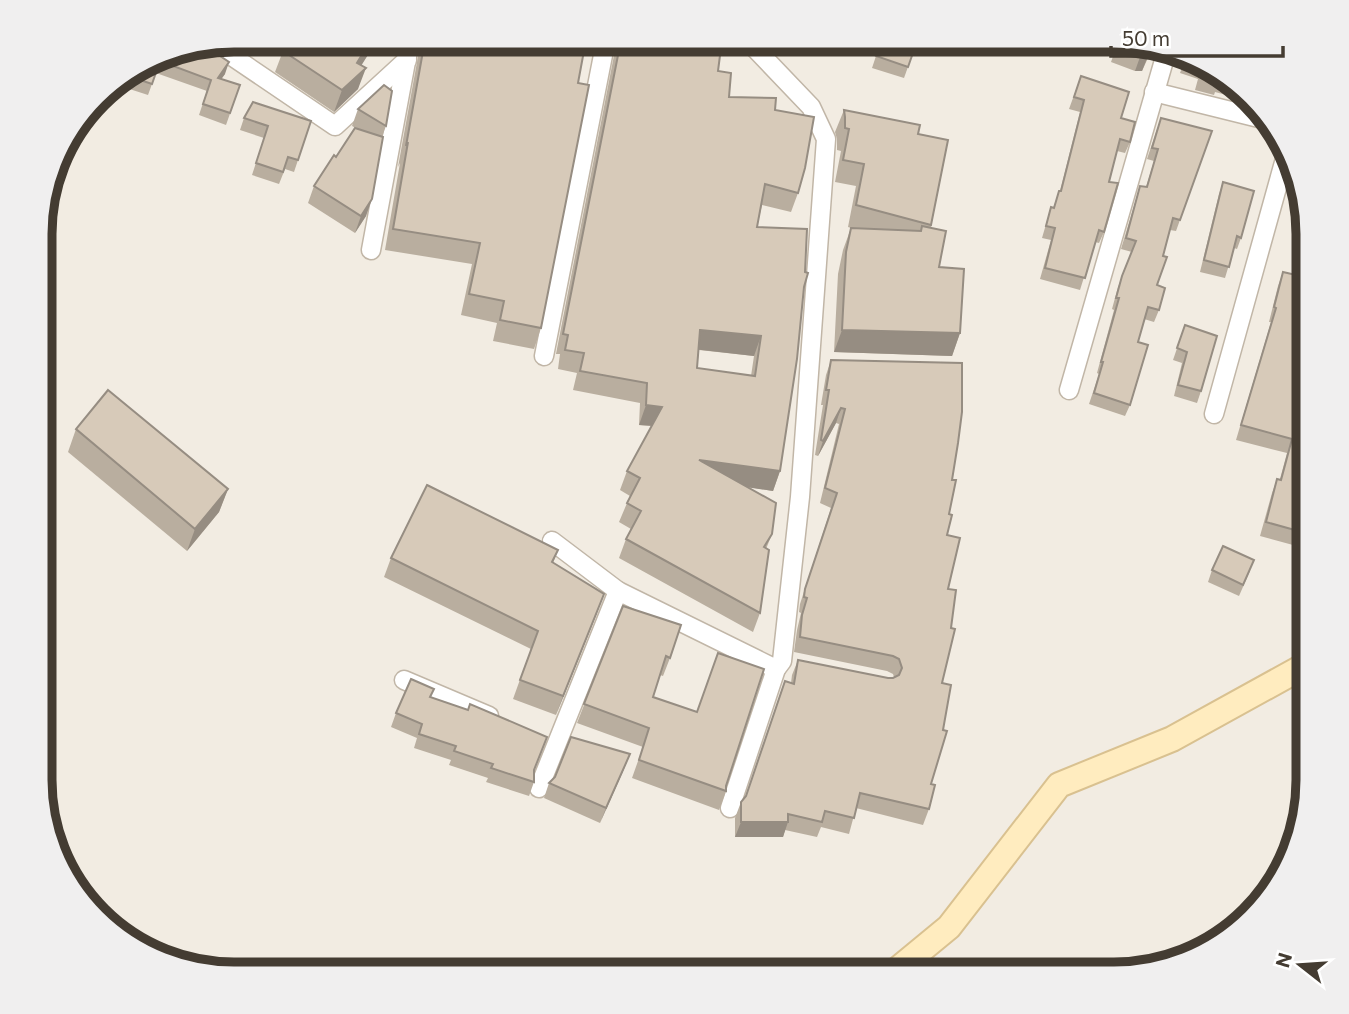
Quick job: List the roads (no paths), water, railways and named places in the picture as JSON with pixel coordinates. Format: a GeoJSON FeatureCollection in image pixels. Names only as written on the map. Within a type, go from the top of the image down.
{"type":"FeatureCollection","features":[{"type":"Feature","properties":{"kind":"street"},"geometry":{"type":"LineString","coordinates":[[371,250],[408,52]]}},
{"type":"Feature","properties":{"kind":"street"},"geometry":{"type":"LineString","coordinates":[[544,356],[604,52]]}},
{"type":"Feature","properties":{"kind":"street"},"geometry":{"type":"LineString","coordinates":[[227,53],[335,126],[407,60]]}},
{"type":"Feature","properties":{"kind":"street"},"geometry":{"type":"LineString","coordinates":[[730,808],[785,664],[800,497],[816,363],[826,139],[811,107],[759,53]]}},
{"type":"Feature","properties":{"kind":"street"},"geometry":{"type":"LineString","coordinates":[[1069,390],[1164,60]]}},
{"type":"Feature","properties":{"kind":"street"},"geometry":{"type":"LineString","coordinates":[[1154,92],[1252,116]]}},
{"type":"Feature","properties":{"kind":"street"},"geometry":{"type":"LineString","coordinates":[[1214,414],[1283,166]]}},
{"type":"Feature","properties":{"kind":"street"},"geometry":{"type":"LineString","coordinates":[[552,541],[618,591],[785,664]]}},
{"type":"Feature","properties":{"kind":"street"},"geometry":{"type":"LineString","coordinates":[[539,788],[551,742],[618,591]]}},
{"type":"Feature","properties":{"kind":"street"},"geometry":{"type":"LineString","coordinates":[[907,962],[949,927],[1059,785],[1172,739],[1296,671]]}},
{"type":"Feature","properties":{"kind":"street"},"geometry":{"type":"LineString","coordinates":[[404,680],[506,724]]}}]}
